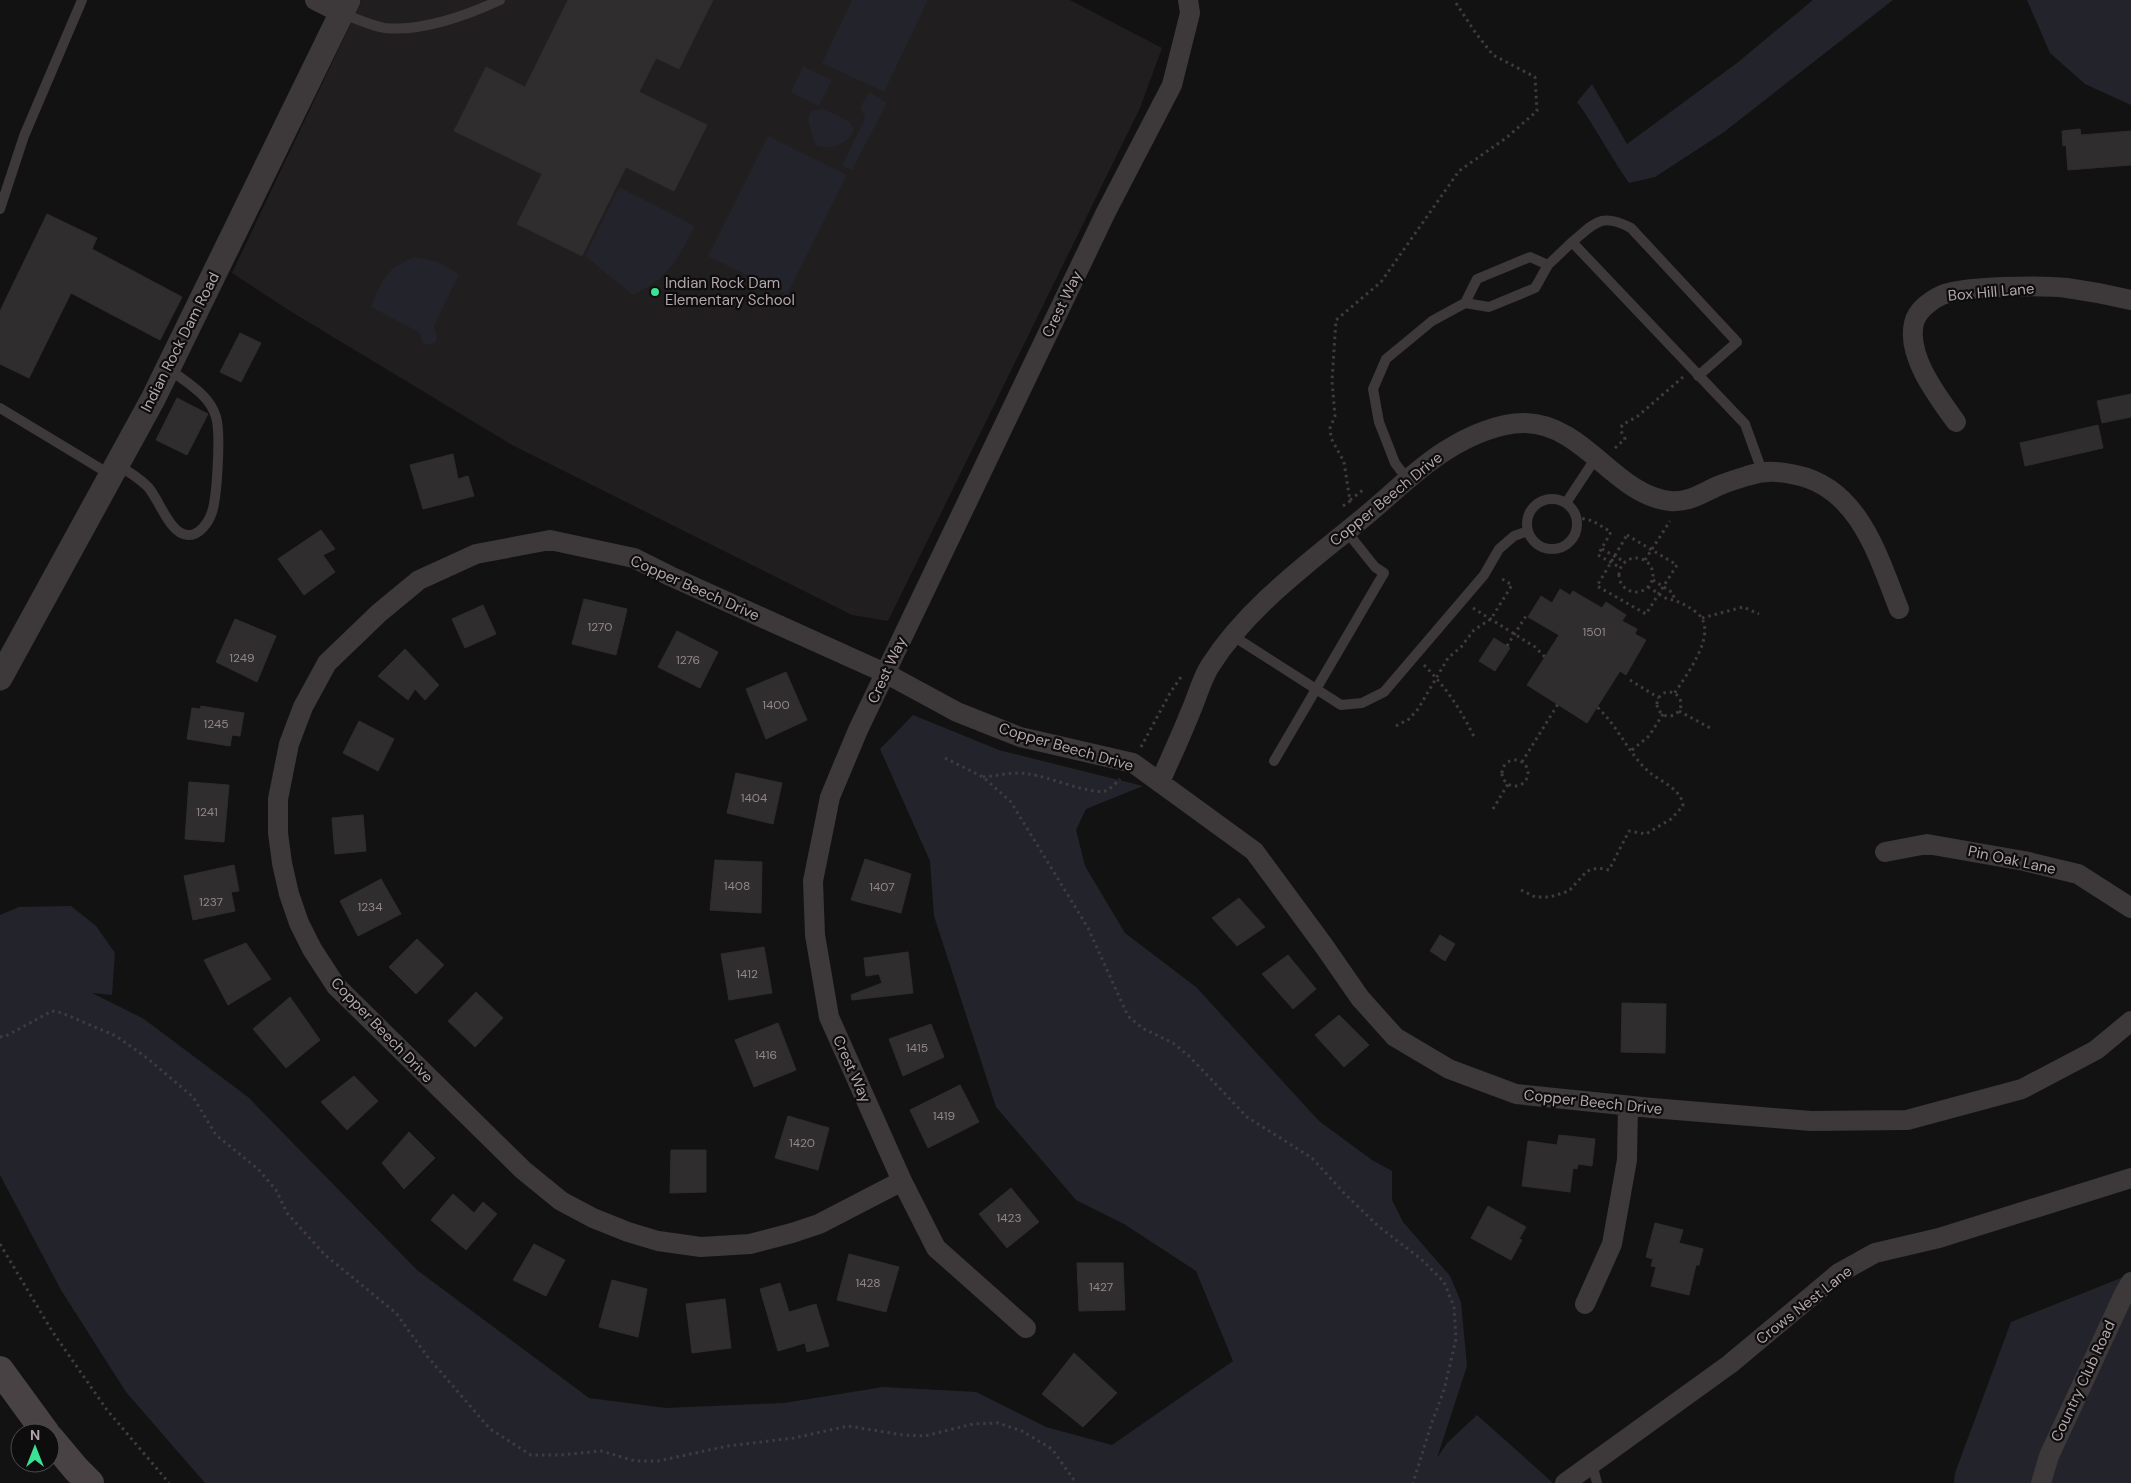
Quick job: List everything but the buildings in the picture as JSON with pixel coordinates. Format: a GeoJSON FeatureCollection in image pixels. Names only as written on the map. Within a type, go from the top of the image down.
{"type":"FeatureCollection","features":[{"type":"Feature","properties":{"kind":"main road"},"geometry":{"type":"LineString","coordinates":[[0,1370],[39,1423]]}},
{"type":"Feature","properties":{"kind":"main road"},"geometry":{"type":"LineString","coordinates":[[60,1450],[90,1483]]}},
{"type":"Feature","properties":{"kind":"street"},"geometry":{"type":"LineString","coordinates":[[315,0],[345,7]]}},
{"type":"Feature","properties":{"kind":"street","name":"Crest Way"},"geometry":{"type":"LineString","coordinates":[[1026,1328],[936,1248],[902,1181],[829,1017],[815,935],[813,881],[830,797],[858,730],[1106,212],[1172,85],[1190,14],[1188,0]]}},
{"type":"Feature","properties":{"kind":"street","name":"Indian Rock Dam Road"},"geometry":{"type":"LineString","coordinates":[[0,678],[168,368],[345,7]]}},
{"type":"Feature","properties":{"kind":"street","name":"Box Hill Lane"},"geometry":{"type":"LineString","coordinates":[[1956,422],[1930,386],[1914,348],[1914,323],[1926,304],[1944,294],[2024,287],[2066,288],[2131,300]]}},
{"type":"Feature","properties":{"kind":"street","name":"Copper Beech Drive"},"geometry":{"type":"LineString","coordinates":[[1160,782],[1209,668],[1245,620],[1408,480],[1445,451],[1476,434],[1502,426],[1526,422],[1556,429],[1599,459],[1618,475],[1652,497],[1672,502]]}},
{"type":"Feature","properties":{"kind":"street"},"geometry":{"type":"LineString","coordinates":[[1672,502],[1691,499],[1718,486],[1762,471],[1782,472],[1809,477],[1836,492],[1863,522],[1899,609]]}},
{"type":"Feature","properties":{"kind":"street","name":"Copper Beech Drive"},"geometry":{"type":"LineString","coordinates":[[902,1181],[819,1224],[750,1244],[701,1247],[658,1241],[602,1222],[561,1201],[523,1170],[336,986],[312,949],[299,923],[289,894],[278,833],[278,799],[289,744],[304,707],[326,663],[379,613],[420,580],[476,554],[550,540],[634,558],[885,673],[957,712],[1020,737],[1133,763],[1254,851],[1360,998],[1395,1037],[1449,1069],[1516,1094],[1628,1106],[1811,1121],[1907,1120],[2022,1089],[2096,1050],[2131,1022]]}},
{"type":"Feature","properties":{"kind":"street","name":"Pin Oak Lane"},"geometry":{"type":"LineString","coordinates":[[1885,852],[1927,844],[2024,860],[2078,874],[2131,908]]}},
{"type":"Feature","properties":{"kind":"street"},"geometry":{"type":"LineString","coordinates":[[1585,1304],[1612,1244],[1626,1160],[1628,1106]]}},
{"type":"Feature","properties":{"kind":"street","name":"Crows Nest Lane"},"geometry":{"type":"LineString","coordinates":[[1565,1483],[1595,1473],[1840,1273],[1874,1253],[1939,1238],[2131,1178]]}},
{"type":"Feature","properties":{"kind":"street","name":"Country Club Road"},"geometry":{"type":"LineString","coordinates":[[2041,1483],[2049,1456],[2131,1282]]}},
{"type":"Feature","properties":{"kind":"lane"},"geometry":{"type":"LineString","coordinates":[[0,209],[24,136],[82,0]]}},
{"type":"Feature","properties":{"kind":"lane"},"geometry":{"type":"LineString","coordinates":[[345,7],[383,27],[407,29],[475,12],[500,0]]}},
{"type":"Feature","properties":{"kind":"lane"},"geometry":{"type":"LineString","coordinates":[[1465,303],[1489,307],[1535,288],[1548,265],[1597,221],[1617,220],[1632,228],[1737,342],[1695,373]]}},
{"type":"Feature","properties":{"kind":"lane"},"geometry":{"type":"LineString","coordinates":[[1572,242],[1744,424],[1762,471]]}},
{"type":"Feature","properties":{"kind":"lane"},"geometry":{"type":"LineString","coordinates":[[1408,480],[1395,463],[1379,422],[1373,389],[1386,359],[1432,321],[1465,303],[1477,279],[1530,257],[1548,265]]}},
{"type":"Feature","properties":{"kind":"lane"},"geometry":{"type":"LineString","coordinates":[[0,408],[113,470],[131,472],[149,488],[172,526],[180,534],[190,536],[199,532],[207,522],[214,500],[218,432],[217,418],[208,400],[168,368]]}},
{"type":"Feature","properties":{"kind":"lane"},"geometry":{"type":"LineString","coordinates":[[1566,504],[1599,459]]}},
{"type":"Feature","properties":{"kind":"lane"},"geometry":{"type":"LineString","coordinates":[[1550,499],[1566,504],[1576,517],[1577,526],[1570,542],[1554,549],[1538,544],[1528,531],[1527,522],[1534,506],[1550,499]]}},
{"type":"Feature","properties":{"kind":"lane"},"geometry":{"type":"LineString","coordinates":[[1233,636],[1341,705],[1362,703],[1384,692],[1484,575],[1499,549],[1514,536],[1528,531]]}},
{"type":"Feature","properties":{"kind":"lane"},"geometry":{"type":"LineString","coordinates":[[1274,761],[1384,573],[1374,567],[1347,532]]}},
{"type":"Feature","properties":{"kind":"path"},"geometry":{"type":"LineString","coordinates":[[1343,507],[1350,501],[1344,462],[1331,438],[1330,428],[1335,416],[1332,382],[1336,320],[1381,282],[1459,171],[1506,138],[1537,111],[1535,77],[1493,55],[1454,0]]}},
{"type":"Feature","properties":{"kind":"path"},"geometry":{"type":"LineString","coordinates":[[1599,459],[1625,439],[1621,431],[1622,425],[1638,416],[1695,373]]}},
{"type":"Feature","properties":{"kind":"path"},"geometry":{"type":"LineString","coordinates":[[1645,560],[1671,519],[1672,502]]}},
{"type":"Feature","properties":{"kind":"path"},"geometry":{"type":"LineString","coordinates":[[1576,517],[1593,521],[1611,532],[1598,556],[1620,568]]}},
{"type":"Feature","properties":{"kind":"path"},"geometry":{"type":"LineString","coordinates":[[1627,535],[1677,566],[1646,614],[1597,586],[1614,556],[1627,535]]}},
{"type":"Feature","properties":{"kind":"path"},"geometry":{"type":"LineString","coordinates":[[1602,549],[1624,562]]}},
{"type":"Feature","properties":{"kind":"path"},"geometry":{"type":"LineString","coordinates":[[1632,558],[1645,560],[1653,571],[1653,580],[1648,587],[1640,591],[1628,589],[1620,578],[1620,568],[1624,562],[1632,558]]}},
{"type":"Feature","properties":{"kind":"path"},"geometry":{"type":"LineString","coordinates":[[1396,726],[1409,719],[1418,710],[1448,658],[1474,630],[1491,619],[1512,584],[1489,567]]}},
{"type":"Feature","properties":{"kind":"path"},"geometry":{"type":"LineString","coordinates":[[1653,580],[1664,586],[1673,593],[1674,598],[1702,618],[1704,637],[1701,650],[1674,694]]}},
{"type":"Feature","properties":{"kind":"path"},"geometry":{"type":"LineString","coordinates":[[1648,587],[1669,599],[1674,598]]}},
{"type":"Feature","properties":{"kind":"path"},"geometry":{"type":"LineString","coordinates":[[1462,601],[1535,647],[1545,657]]}},
{"type":"Feature","properties":{"kind":"path"},"geometry":{"type":"LineString","coordinates":[[1702,618],[1743,608],[1759,614]]}},
{"type":"Feature","properties":{"kind":"path"},"geometry":{"type":"LineString","coordinates":[[1508,646],[1526,616]]}},
{"type":"Feature","properties":{"kind":"path"},"geometry":{"type":"LineString","coordinates":[[1415,656],[1437,678],[1462,712],[1475,738]]}},
{"type":"Feature","properties":{"kind":"path"},"geometry":{"type":"LineString","coordinates":[[983,777],[1027,773],[1095,792],[1105,791],[1114,786],[1133,763],[1170,693],[1185,671]]}},
{"type":"Feature","properties":{"kind":"path"},"geometry":{"type":"LineString","coordinates":[[1630,680],[1659,698]]}},
{"type":"Feature","properties":{"kind":"path"},"geometry":{"type":"LineString","coordinates":[[1659,698],[1668,693],[1674,694],[1681,700],[1680,711]]}},
{"type":"Feature","properties":{"kind":"path"},"geometry":{"type":"LineString","coordinates":[[1659,698],[1658,708],[1662,714],[1671,716],[1680,711]]}},
{"type":"Feature","properties":{"kind":"path"},"geometry":{"type":"LineString","coordinates":[[1522,762],[1558,704]]}},
{"type":"Feature","properties":{"kind":"path"},"geometry":{"type":"LineString","coordinates":[[1521,890],[1535,897],[1550,897],[1569,891],[1588,871],[1598,868],[1609,870],[1629,830],[1646,834],[1677,814],[1683,806],[1683,798],[1676,790],[1647,770],[1617,728],[1597,707]]}},
{"type":"Feature","properties":{"kind":"path"},"geometry":{"type":"LineString","coordinates":[[1680,711],[1712,730]]}},
{"type":"Feature","properties":{"kind":"path"},"geometry":{"type":"LineString","coordinates":[[1632,750],[1649,736],[1662,714]]}},
{"type":"Feature","properties":{"kind":"path"},"geometry":{"type":"LineString","coordinates":[[945,758],[983,777],[1011,802],[1088,928],[1128,1016],[1142,1028],[1173,1043],[1189,1056],[1246,1117],[1312,1158],[1378,1226],[1421,1259],[1444,1282],[1454,1307],[1456,1339],[1444,1390],[1413,1483]]}},
{"type":"Feature","properties":{"kind":"path"},"geometry":{"type":"LineString","coordinates":[[1508,784],[1502,775],[1502,769],[1510,761],[1522,762]]}},
{"type":"Feature","properties":{"kind":"path"},"geometry":{"type":"LineString","coordinates":[[1508,784],[1519,785],[1527,777],[1528,771],[1522,762]]}},
{"type":"Feature","properties":{"kind":"path"},"geometry":{"type":"LineString","coordinates":[[1493,809],[1508,784]]}},
{"type":"Feature","properties":{"kind":"path"},"geometry":{"type":"LineString","coordinates":[[0,1037],[6,1036],[52,1011],[62,1013],[116,1036],[147,1058],[193,1097],[216,1135],[258,1169],[276,1190],[287,1213],[325,1255],[396,1313],[427,1356],[490,1429],[531,1455],[561,1455],[601,1451],[635,1461],[658,1461],[728,1446],[794,1438],[848,1426],[903,1435],[925,1436],[973,1424],[998,1423],[1022,1431],[1052,1449],[1076,1483]]}},
{"type":"Feature","properties":{"kind":"path"},"geometry":{"type":"LineString","coordinates":[[0,1244],[52,1330],[107,1410],[169,1483]]}},
{"type":"Feature","properties":{"kind":"shaded area","name":"Indian Rock Dam Elementary School"},"geometry":{"type":"Polygon","coordinates":[[[362,0],[1070,0],[1162,48],[1140,108],[888,621],[852,615],[512,445],[290,311],[232,273],[362,0]]]}},
{"type":"Feature","properties":{"kind":"shaded area"},"geometry":{"type":"Polygon","coordinates":[[[852,0],[928,0],[884,92],[822,63],[852,0]]]}},
{"type":"Feature","properties":{"kind":"shaded area"},"geometry":{"type":"Polygon","coordinates":[[[1813,0],[1893,0],[1724,132],[1655,177],[1629,183],[1577,102],[1592,84],[1627,144],[1737,63],[1813,0]]]}},
{"type":"Feature","properties":{"kind":"shaded area"},"geometry":{"type":"Polygon","coordinates":[[[2027,0],[2131,0],[2131,105],[2085,84],[2050,53],[2027,0]]]}},
{"type":"Feature","properties":{"kind":"shaded area"},"geometry":{"type":"Polygon","coordinates":[[[803,66],[832,80],[819,106],[791,92],[803,66]]]}},
{"type":"Feature","properties":{"kind":"shaded area"},"geometry":{"type":"Polygon","coordinates":[[[870,92],[887,103],[852,170],[842,166],[865,118],[860,107],[870,92]]]}},
{"type":"Feature","properties":{"kind":"shaded area"},"geometry":{"type":"Polygon","coordinates":[[[824,109],[850,122],[854,130],[847,140],[833,147],[815,145],[808,119],[811,111],[824,109]]]}},
{"type":"Feature","properties":{"kind":"shaded area"},"geometry":{"type":"Polygon","coordinates":[[[768,136],[847,175],[787,295],[708,256],[768,136]]]}},
{"type":"Feature","properties":{"kind":"shaded area"},"geometry":{"type":"Polygon","coordinates":[[[619,187],[695,226],[683,249],[664,274],[633,295],[585,256],[619,187]]]}},
{"type":"Feature","properties":{"kind":"shaded area"},"geometry":{"type":"Polygon","coordinates":[[[414,257],[438,262],[459,274],[434,326],[437,337],[436,342],[426,345],[422,342],[420,333],[371,307],[382,282],[390,271],[414,257]]]}},
{"type":"Feature","properties":{"kind":"shaded area"},"geometry":{"type":"Polygon","coordinates":[[[913,715],[999,750],[1143,786],[1086,809],[1076,830],[1085,866],[1125,933],[1196,987],[1319,1121],[1372,1160],[1392,1171],[1392,1200],[1403,1222],[1450,1276],[1461,1302],[1467,1366],[1437,1458],[1447,1443],[1477,1415],[1553,1483],[205,1483],[126,1392],[61,1290],[0,1175],[0,915],[19,907],[71,906],[96,926],[115,953],[112,995],[92,993],[144,1019],[248,1097],[417,1270],[589,1398],[666,1408],[784,1403],[883,1387],[976,1392],[1046,1427],[1112,1445],[1233,1361],[1196,1271],[1124,1224],[1076,1200],[996,1107],[934,916],[930,861],[880,749],[913,715]]]}},
{"type":"Feature","properties":{"kind":"shaded area"},"geometry":{"type":"Polygon","coordinates":[[[2131,1274],[2131,1483],[1954,1483],[1955,1473],[2011,1322],[2131,1274]]]}},
{"type":"Feature","properties":{"kind":"place","name":"Indian Rock Dam Elementary School"},"geometry":{"type":"Point","coordinates":[655,292]}}]}
